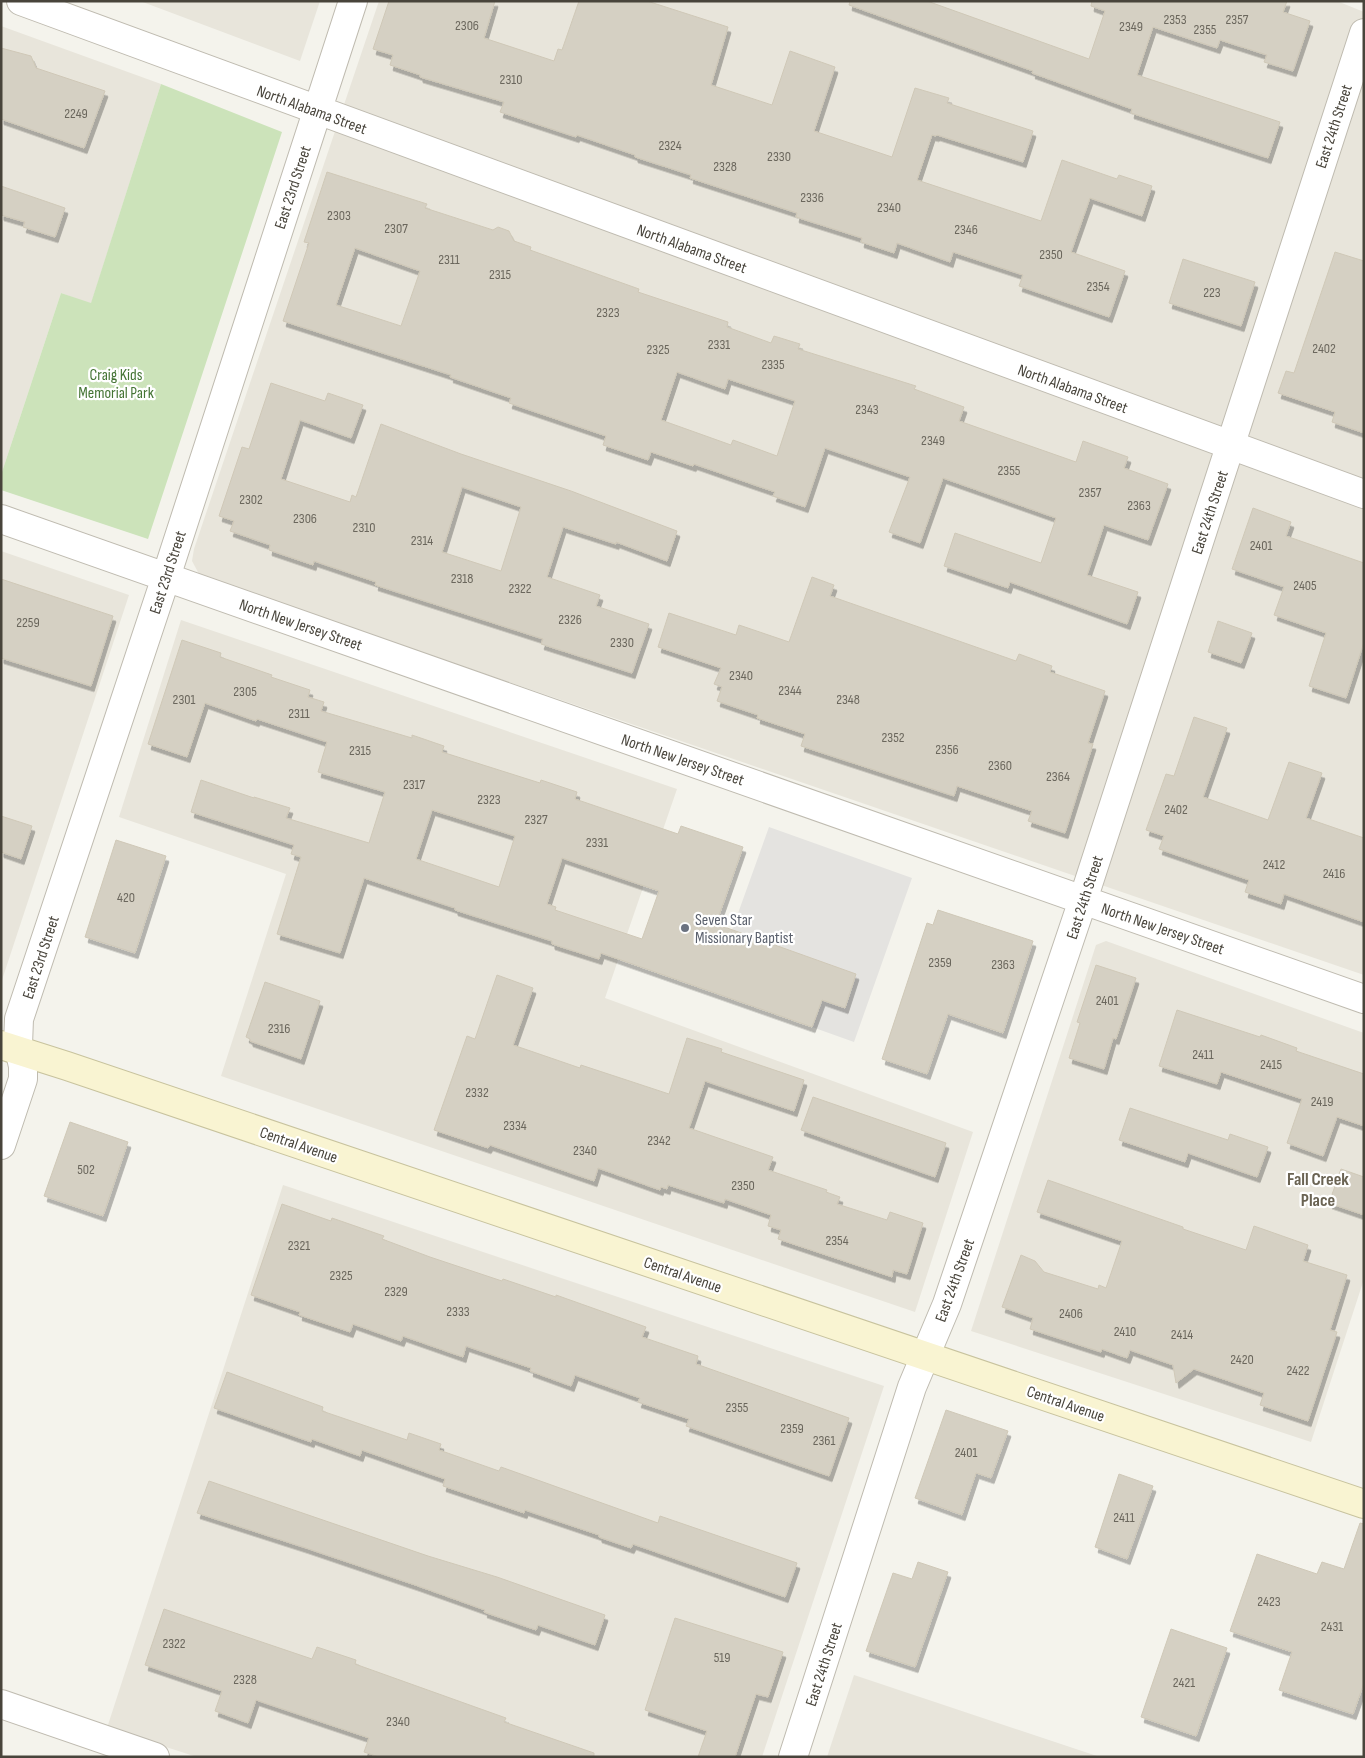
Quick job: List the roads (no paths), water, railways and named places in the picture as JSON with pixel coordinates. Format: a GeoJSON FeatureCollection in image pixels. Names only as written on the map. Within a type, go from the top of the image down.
{"type":"FeatureCollection","features":[{"type":"Feature","properties":{"kind":"main road","name":"Central Avenue"},"geometry":{"type":"LineString","coordinates":[[10,1048],[1364,1504]]}},
{"type":"Feature","properties":{"kind":"street","name":"North Alabama Street"},"geometry":{"type":"LineString","coordinates":[[21,1],[1364,494]]}},
{"type":"Feature","properties":{"kind":"street","name":"East 23rd Street"},"geometry":{"type":"LineString","coordinates":[[1,1145],[23,1079],[10,1048],[18,1045],[20,1019],[353,1]]}},
{"type":"Feature","properties":{"kind":"street","name":"East 24th Street"},"geometry":{"type":"LineString","coordinates":[[793,1757],[912,1387],[950,1296],[1083,900],[1364,33]]}},
{"type":"Feature","properties":{"kind":"street","name":"North New Jersey Street"},"geometry":{"type":"LineString","coordinates":[[1,519],[1364,999]]}},
{"type":"Feature","properties":{"kind":"street"},"geometry":{"type":"LineString","coordinates":[[1,1704],[155,1757]]}},
{"type":"Feature","properties":{"kind":"place","name":"Seven Star Missionary Baptist"},"geometry":{"type":"Point","coordinates":[685,928]}},
{"type":"Feature","properties":{"kind":"district","name":"Fall Creek Place"},"geometry":{"type":"Point","coordinates":[1318,1189]}},
{"type":"Feature","properties":{"kind":"park label","name":"Craig Kids Memorial Park"},"geometry":{"type":"Point","coordinates":[116,383]}}]}
